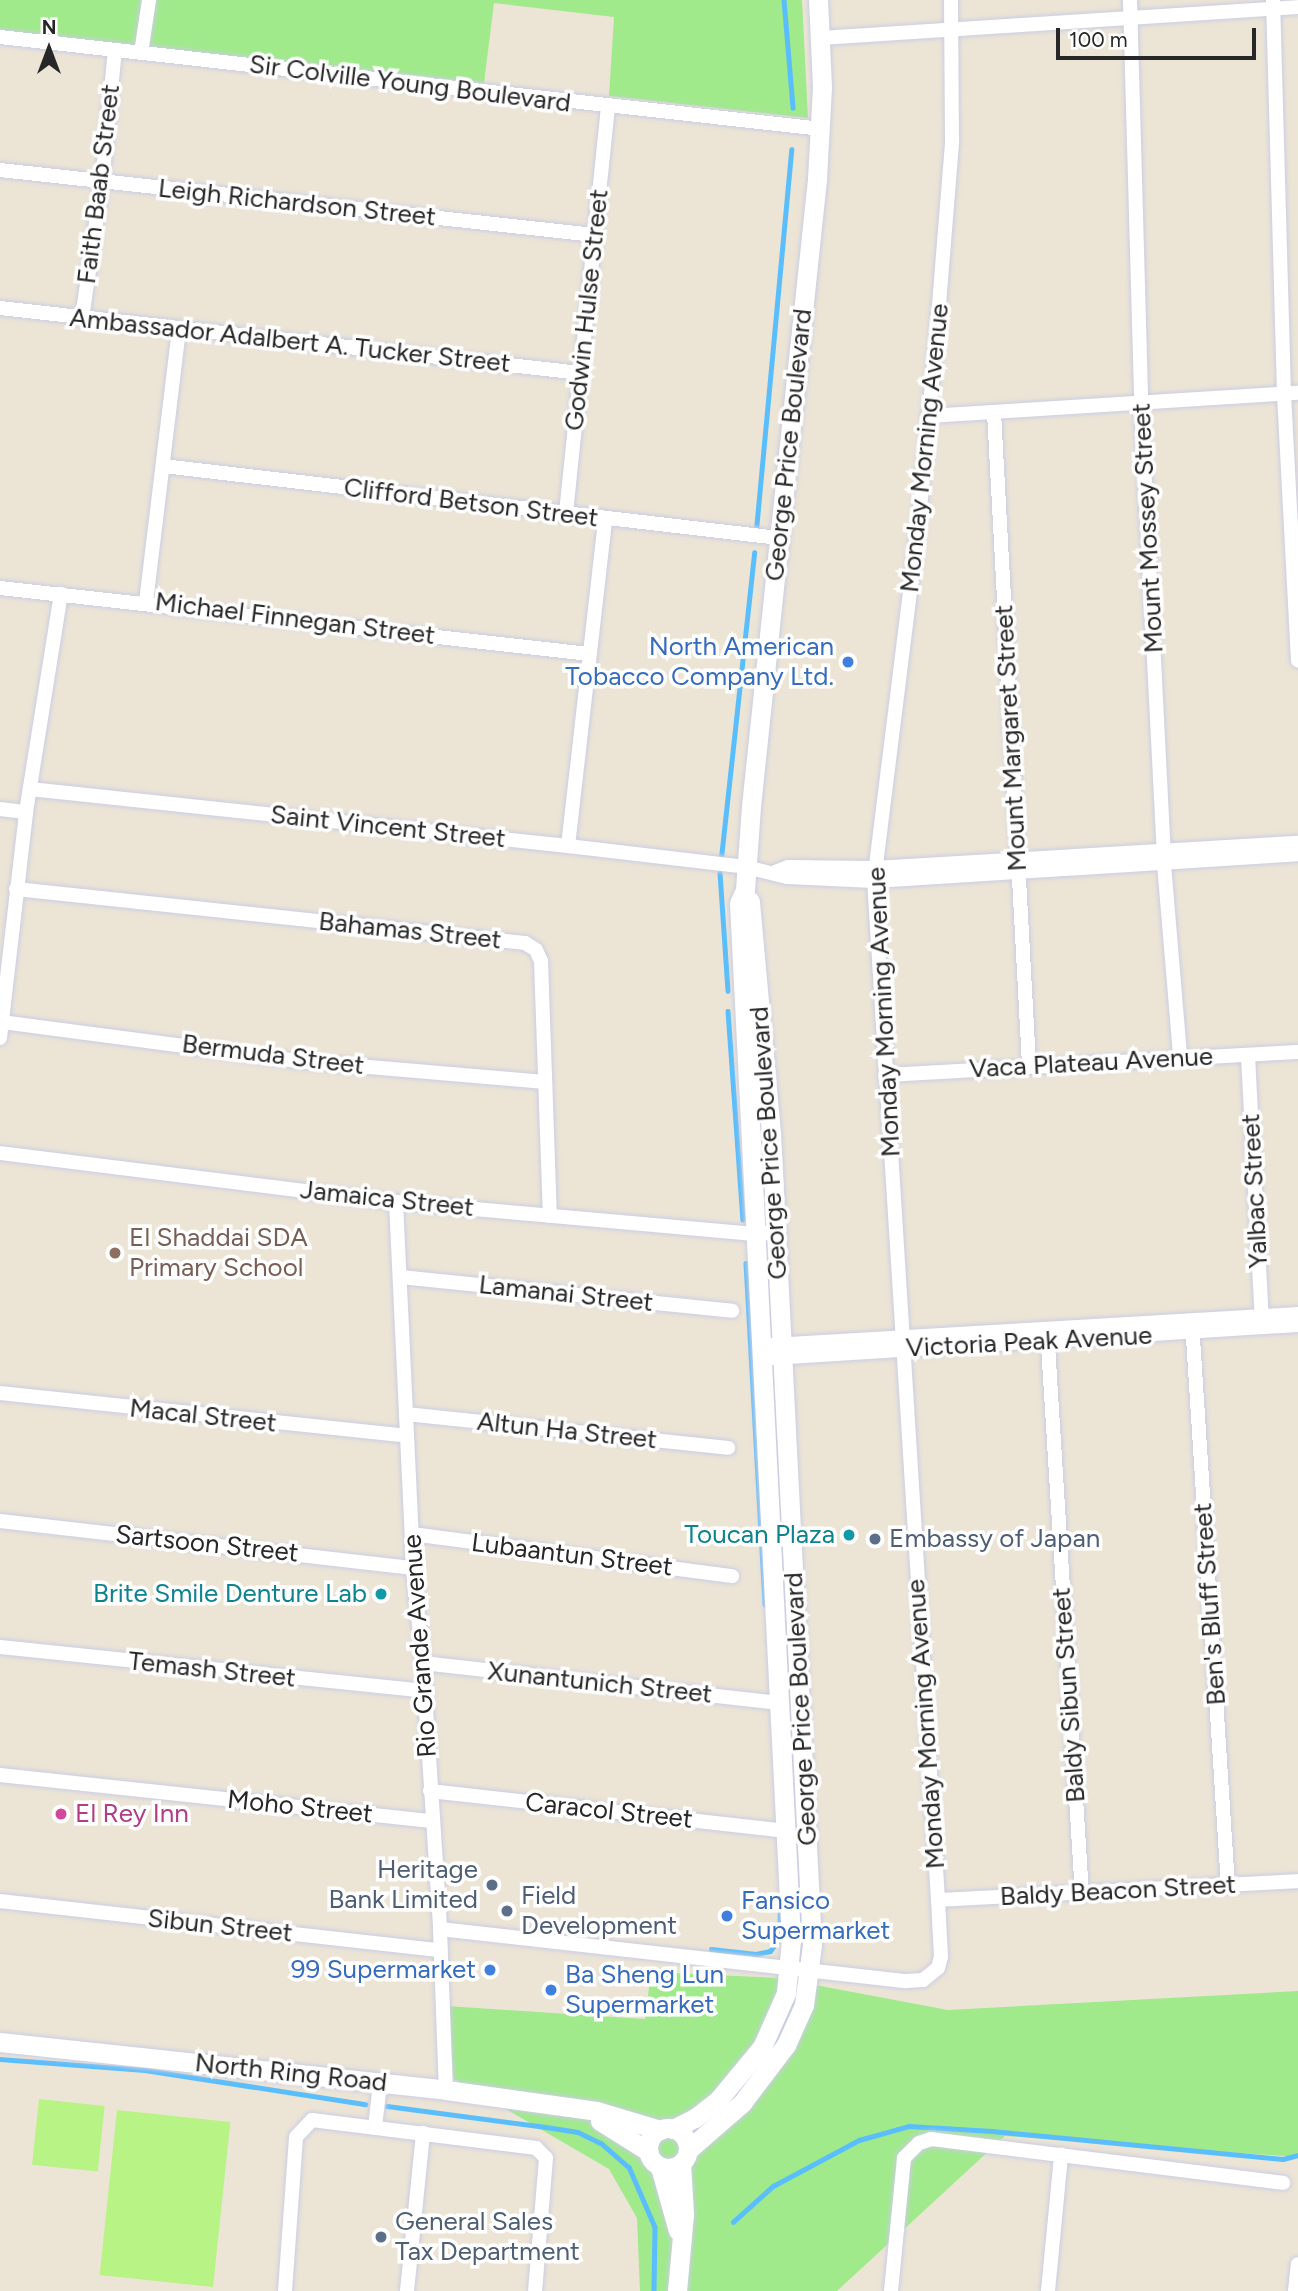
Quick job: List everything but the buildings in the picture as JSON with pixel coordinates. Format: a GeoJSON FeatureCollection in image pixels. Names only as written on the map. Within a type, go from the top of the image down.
{"type":"FeatureCollection","features":[{"type":"Feature","properties":{"kind":"main road","name":"George Price Boulevard"},"geometry":{"type":"LineString","coordinates":[[685,2156],[727,2118],[760,2067],[797,2024],[811,1970],[812,1924],[797,1606],[776,1232],[753,918],[745,890],[821,130],[818,0]]}},
{"type":"Feature","properties":{"kind":"main road","name":"George Price Boulevard"},"geometry":{"type":"LineString","coordinates":[[667,2130],[703,2113],[730,2088],[760,2067],[780,2011],[789,1967],[792,1921],[760,1352],[739,903],[745,890]]}},
{"type":"Feature","properties":{"kind":"main road"},"geometry":{"type":"LineString","coordinates":[[775,1607],[797,1606]]}},
{"type":"Feature","properties":{"kind":"main road","name":"North Ring Road"},"geometry":{"type":"LineString","coordinates":[[0,2042],[446,2090],[607,2113],[667,2130]]}},
{"type":"Feature","properties":{"kind":"main road","name":"North Ring Road"},"geometry":{"type":"LineString","coordinates":[[580,2110],[621,2131],[654,2159]]}},
{"type":"Feature","properties":{"kind":"main road"},"geometry":{"type":"LineString","coordinates":[[677,2291],[684,2214],[684,2137],[667,2130],[650,2138],[654,2159],[681,2242]]}},
{"type":"Feature","properties":{"kind":"main road"},"geometry":{"type":"LineString","coordinates":[[654,2159],[671,2168],[685,2156]]}},
{"type":"Feature","properties":{"kind":"street"},"geometry":{"type":"LineString","coordinates":[[141,53],[149,0]]}},
{"type":"Feature","properties":{"kind":"street","name":"Monday Morning Avenue"},"geometry":{"type":"LineString","coordinates":[[811,1970],[922,1980],[938,1968],[941,1956],[874,875],[915,556],[928,416],[952,141],[951,0]]}},
{"type":"Feature","properties":{"kind":"street","name":"Mount Mossey Street"},"geometry":{"type":"LineString","coordinates":[[1130,0],[1141,403],[1164,858],[1180,1056]]}},
{"type":"Feature","properties":{"kind":"street"},"geometry":{"type":"LineString","coordinates":[[820,38],[1131,17],[1274,4],[1298,6]]}},
{"type":"Feature","properties":{"kind":"street"},"geometry":{"type":"LineString","coordinates":[[1274,4],[1291,394],[1298,661]]}},
{"type":"Feature","properties":{"kind":"street","name":"Sir Colville Young Boulevard"},"geometry":{"type":"LineString","coordinates":[[0,37],[821,130]]}},
{"type":"Feature","properties":{"kind":"street","name":"Faith Baab Street"},"geometry":{"type":"LineString","coordinates":[[82,318],[102,181],[115,50]]}},
{"type":"Feature","properties":{"kind":"street","name":"Godwin Hulse Street"},"geometry":{"type":"LineString","coordinates":[[566,513],[608,107]]}},
{"type":"Feature","properties":{"kind":"street","name":"Leigh Richardson Street"},"geometry":{"type":"LineString","coordinates":[[0,170],[594,235]]}},
{"type":"Feature","properties":{"kind":"street","name":"Ambassador Adalbert A. Tucker Street"},"geometry":{"type":"LineString","coordinates":[[0,308],[580,373]]}},
{"type":"Feature","properties":{"kind":"street"},"geometry":{"type":"LineString","coordinates":[[146,602],[179,329]]}},
{"type":"Feature","properties":{"kind":"street"},"geometry":{"type":"LineString","coordinates":[[928,416],[1291,394]]}},
{"type":"Feature","properties":{"kind":"street","name":"Mount Margaret Street"},"geometry":{"type":"LineString","coordinates":[[994,412],[1029,1064]]}},
{"type":"Feature","properties":{"kind":"street","name":"Clifford Betson Street"},"geometry":{"type":"LineString","coordinates":[[163,466],[779,538]]}},
{"type":"Feature","properties":{"kind":"street"},"geometry":{"type":"LineString","coordinates":[[568,846],[605,519]]}},
{"type":"Feature","properties":{"kind":"street","name":"Michael Finnegan Street"},"geometry":{"type":"LineString","coordinates":[[0,588],[146,602],[589,654]]}},
{"type":"Feature","properties":{"kind":"street"},"geometry":{"type":"LineString","coordinates":[[0,1038],[5,942],[16,889],[61,594]]}},
{"type":"Feature","properties":{"kind":"street","name":"Saint Vincent Street"},"geometry":{"type":"LineString","coordinates":[[30,789],[568,846],[746,867],[787,877],[874,875],[1164,858]]}},
{"type":"Feature","properties":{"kind":"street"},"geometry":{"type":"LineString","coordinates":[[0,808],[26,812]]}},
{"type":"Feature","properties":{"kind":"street"},"geometry":{"type":"LineString","coordinates":[[1164,858],[1298,843]]}},
{"type":"Feature","properties":{"kind":"street"},"geometry":{"type":"LineString","coordinates":[[1164,858],[1298,854]]}},
{"type":"Feature","properties":{"kind":"street","name":"Bahamas Street"},"geometry":{"type":"LineString","coordinates":[[16,889],[525,943],[536,950],[541,961],[550,1216]]}},
{"type":"Feature","properties":{"kind":"street","name":"Bermuda Street"},"geometry":{"type":"LineString","coordinates":[[2,1022],[300,1061],[544,1082]]}},
{"type":"Feature","properties":{"kind":"street","name":"Vaca Plateau Avenue"},"geometry":{"type":"LineString","coordinates":[[885,1074],[1029,1064],[1298,1052]]}},
{"type":"Feature","properties":{"kind":"street","name":"Yalbac Street"},"geometry":{"type":"LineString","coordinates":[[1248,1056],[1262,1321]]}},
{"type":"Feature","properties":{"kind":"street","name":"Jamaica Street"},"geometry":{"type":"LineString","coordinates":[[0,1153],[396,1202],[755,1234],[776,1232]]}},
{"type":"Feature","properties":{"kind":"street","name":"Rio Grande Avenue"},"geometry":{"type":"LineString","coordinates":[[396,1202],[413,1567],[423,1663],[440,1929],[446,2090]]}},
{"type":"Feature","properties":{"kind":"street","name":"Lamanai Street"},"geometry":{"type":"LineString","coordinates":[[400,1277],[732,1311]]}},
{"type":"Feature","properties":{"kind":"street"},"geometry":{"type":"LineString","coordinates":[[1262,1321],[1298,1314]]}},
{"type":"Feature","properties":{"kind":"street"},"geometry":{"type":"LineString","coordinates":[[1262,1321],[1298,1325]]}},
{"type":"Feature","properties":{"kind":"street","name":"Victoria Peak Avenue"},"geometry":{"type":"LineString","coordinates":[[760,1352],[1262,1321]]}},
{"type":"Feature","properties":{"kind":"street","name":"Ben's Bluff Street"},"geometry":{"type":"LineString","coordinates":[[1191,1327],[1228,1886]]}},
{"type":"Feature","properties":{"kind":"street","name":"Baldy Sibun Street"},"geometry":{"type":"LineString","coordinates":[[1047,1335],[1082,1894]]}},
{"type":"Feature","properties":{"kind":"street","name":"Macal Street"},"geometry":{"type":"LineString","coordinates":[[0,1393],[406,1437]]}},
{"type":"Feature","properties":{"kind":"street","name":"Altun Ha Street"},"geometry":{"type":"LineString","coordinates":[[406,1413],[727,1448]]}},
{"type":"Feature","properties":{"kind":"street","name":"Sartsoon Street"},"geometry":{"type":"LineString","coordinates":[[0,1521],[413,1567]]}},
{"type":"Feature","properties":{"kind":"street","name":"Lubaantun Street"},"geometry":{"type":"LineString","coordinates":[[412,1534],[732,1576]]}},
{"type":"Feature","properties":{"kind":"street","name":"Temash Street"},"geometry":{"type":"LineString","coordinates":[[0,1647],[423,1691]]}},
{"type":"Feature","properties":{"kind":"street","name":"Xunantunich Street"},"geometry":{"type":"LineString","coordinates":[[423,1663],[777,1703]]}},
{"type":"Feature","properties":{"kind":"street","name":"Moho Street"},"geometry":{"type":"LineString","coordinates":[[0,1775],[432,1821]]}},
{"type":"Feature","properties":{"kind":"street","name":"Caracol Street"},"geometry":{"type":"LineString","coordinates":[[430,1791],[787,1831]]}},
{"type":"Feature","properties":{"kind":"street","name":"Baldy Beacon Street"},"geometry":{"type":"LineString","coordinates":[[938,1900],[1298,1881]]}},
{"type":"Feature","properties":{"kind":"street","name":"Sibun Street"},"geometry":{"type":"LineString","coordinates":[[0,1901],[440,1950]]}},
{"type":"Feature","properties":{"kind":"street"},"geometry":{"type":"LineString","coordinates":[[440,1929],[811,1970]]}},
{"type":"Feature","properties":{"kind":"street"},"geometry":{"type":"LineString","coordinates":[[375,2127],[380,2084]]}},
{"type":"Feature","properties":{"kind":"street"},"geometry":{"type":"LineString","coordinates":[[285,2291],[296,2137],[312,2120],[536,2148],[546,2158],[535,2291]]}},
{"type":"Feature","properties":{"kind":"street"},"geometry":{"type":"LineString","coordinates":[[407,2291],[424,2133]]}},
{"type":"Feature","properties":{"kind":"street"},"geometry":{"type":"LineString","coordinates":[[891,2291],[904,2158],[919,2143],[940,2139],[1283,2183]]}},
{"type":"Feature","properties":{"kind":"street"},"geometry":{"type":"LineString","coordinates":[[1048,2291],[1061,2155]]}},
{"type":"Feature","properties":{"kind":"street"},"geometry":{"type":"LineString","coordinates":[[1295,2291],[1298,2264]]}},
{"type":"Feature","properties":{"kind":"green space"},"geometry":{"type":"Polygon","coordinates":[[[0,0],[802,0],[808,118],[609,96],[614,17],[494,3],[484,83],[0,33],[0,0]]]}},
{"type":"Feature","properties":{"kind":"green space"},"geometry":{"type":"Polygon","coordinates":[[[651,1972],[778,1978],[948,2010],[1298,1991],[1298,2157],[1005,2136],[837,2291],[640,2291],[637,2218],[609,2169],[454,2079],[447,2006],[645,2019],[651,1972]]]}},
{"type":"Feature","properties":{"kind":"green space"},"geometry":{"type":"Polygon","coordinates":[[[39,2099],[105,2106],[98,2172],[32,2165],[39,2099]]]}},
{"type":"Feature","properties":{"kind":"green space"},"geometry":{"type":"Polygon","coordinates":[[[117,2110],[230,2122],[213,2287],[100,2275],[117,2110]]]}},
{"type":"Feature","properties":{"kind":"waterway"},"geometry":{"type":"LineString","coordinates":[[784,0],[793,108]]}},
{"type":"Feature","properties":{"kind":"waterway"},"geometry":{"type":"LineString","coordinates":[[756,530],[791,150]]}},
{"type":"Feature","properties":{"kind":"waterway"},"geometry":{"type":"LineString","coordinates":[[721,858],[754,553]]}},
{"type":"Feature","properties":{"kind":"waterway"},"geometry":{"type":"LineString","coordinates":[[720,873],[728,991]]}},
{"type":"Feature","properties":{"kind":"waterway"},"geometry":{"type":"LineString","coordinates":[[728,1011],[743,1219]]}},
{"type":"Feature","properties":{"kind":"waterway"},"geometry":{"type":"LineString","coordinates":[[746,1263],[765,1604]]}},
{"type":"Feature","properties":{"kind":"waterway"},"geometry":{"type":"LineString","coordinates":[[711,1949],[756,1954],[770,1951],[779,1939],[780,1910]]}},
{"type":"Feature","properties":{"kind":"waterway"},"geometry":{"type":"LineString","coordinates":[[0,2059],[145,2070],[365,2104]]}},
{"type":"Feature","properties":{"kind":"waterway"},"geometry":{"type":"LineString","coordinates":[[387,2106],[578,2132],[601,2143],[629,2167],[655,2227],[654,2291]]}},
{"type":"Feature","properties":{"kind":"waterway"},"geometry":{"type":"LineString","coordinates":[[733,2222],[773,2186],[859,2140],[909,2126],[992,2131],[1283,2159],[1298,2155]]}},
{"type":"Feature","properties":{"kind":"place","name":"North American Tobacco Company Ltd."},"geometry":{"type":"Point","coordinates":[848,662]}},
{"type":"Feature","properties":{"kind":"place","name":"El Shaddai SDA Primary School"},"geometry":{"type":"Point","coordinates":[115,1253]}},
{"type":"Feature","properties":{"kind":"place","name":"Toucan Plaza"},"geometry":{"type":"Point","coordinates":[849,1535]}},
{"type":"Feature","properties":{"kind":"place","name":"Embassy of Japan"},"geometry":{"type":"Point","coordinates":[875,1539]}},
{"type":"Feature","properties":{"kind":"place","name":"Brite Smile Denture Lab"},"geometry":{"type":"Point","coordinates":[381,1594]}},
{"type":"Feature","properties":{"kind":"place","name":"El Rey Inn"},"geometry":{"type":"Point","coordinates":[61,1814]}},
{"type":"Feature","properties":{"kind":"place","name":"Heritage Bank Limited"},"geometry":{"type":"Point","coordinates":[492,1885]}},
{"type":"Feature","properties":{"kind":"place","name":"Field Development"},"geometry":{"type":"Point","coordinates":[507,1911]}},
{"type":"Feature","properties":{"kind":"place","name":"Fansico Supermarket"},"geometry":{"type":"Point","coordinates":[727,1916]}},
{"type":"Feature","properties":{"kind":"place","name":"99 Supermarket"},"geometry":{"type":"Point","coordinates":[490,1970]}},
{"type":"Feature","properties":{"kind":"place","name":"Ba Sheng Lun Supermarket"},"geometry":{"type":"Point","coordinates":[551,1990]}},
{"type":"Feature","properties":{"kind":"place","name":"General Sales Tax Department"},"geometry":{"type":"Point","coordinates":[381,2237]}}]}
